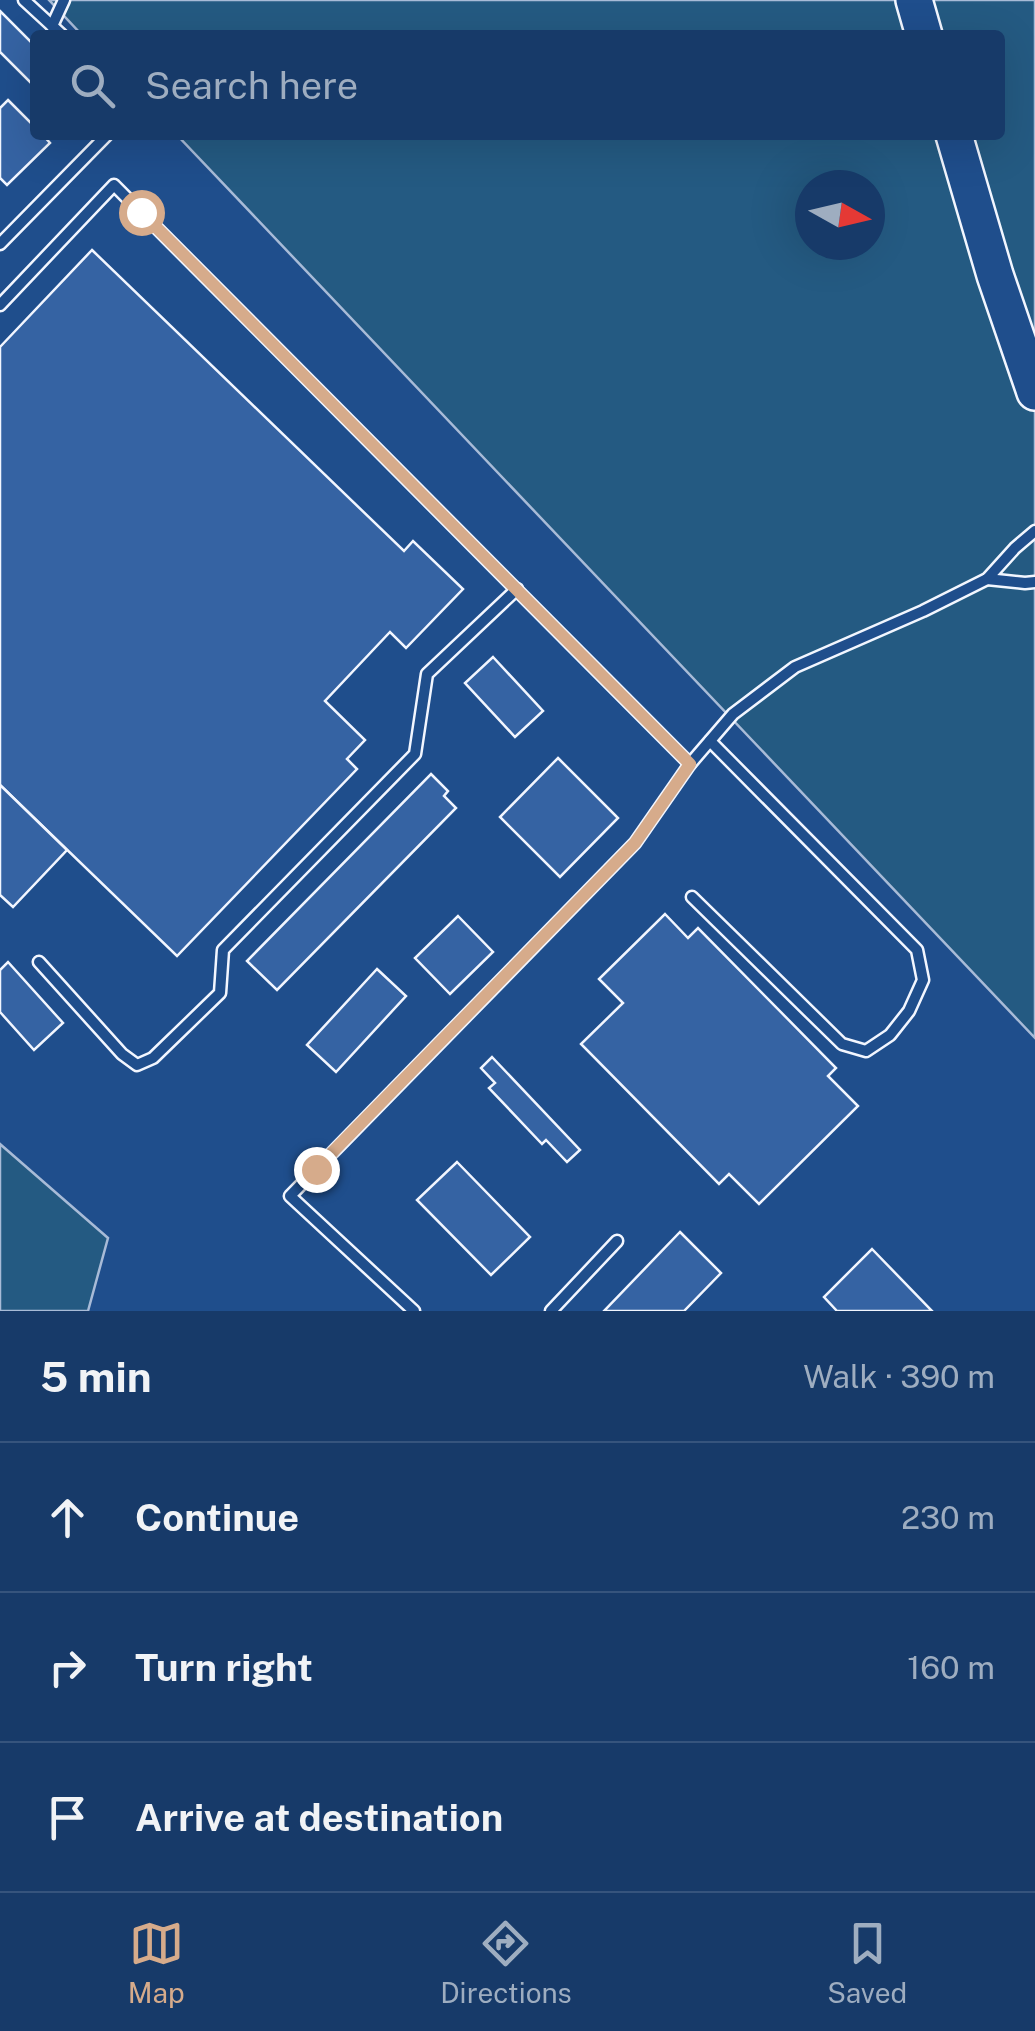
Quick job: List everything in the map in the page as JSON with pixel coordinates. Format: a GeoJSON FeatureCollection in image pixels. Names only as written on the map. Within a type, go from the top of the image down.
{"type":"FeatureCollection","features":[{"type":"Feature","properties":{"kind":"highway"},"geometry":{"type":"LineString","coordinates":[[914,0],[923,30]]}},
{"type":"Feature","properties":{"kind":"highway"},"geometry":{"type":"LineString","coordinates":[[955,140],[1035,392]]}},
{"type":"Feature","properties":{"kind":"lane"},"geometry":{"type":"LineString","coordinates":[[24,0],[56,30]]}},
{"type":"Feature","properties":{"kind":"lane"},"geometry":{"type":"LineString","coordinates":[[57,30],[64,0]]}},
{"type":"Feature","properties":{"kind":"lane"},"geometry":{"type":"LineString","coordinates":[[0,244],[102,140]]}},
{"type":"Feature","properties":{"kind":"lane"},"geometry":{"type":"LineString","coordinates":[[0,305],[114,185],[690,764]]}},
{"type":"Feature","properties":{"kind":"lane"},"geometry":{"type":"LineString","coordinates":[[414,1311],[290,1196],[635,843],[690,764],[733,714],[795,667],[923,612],[987,579],[1035,532]]}},
{"type":"Feature","properties":{"kind":"lane"},"geometry":{"type":"LineString","coordinates":[[987,579],[1035,582]]}},
{"type":"Feature","properties":{"kind":"lane"},"geometry":{"type":"LineString","coordinates":[[39,962],[122,1054],[137,1065],[153,1058],[220,993],[222,950],[414,754],[427,674],[516,589]]}},
{"type":"Feature","properties":{"kind":"lane"},"geometry":{"type":"LineString","coordinates":[[692,897],[842,1044],[866,1051],[890,1035],[909,1011],[923,980],[917,950],[710,741]]}},
{"type":"Feature","properties":{"kind":"lane"},"geometry":{"type":"LineString","coordinates":[[552,1311],[618,1241]]}},
{"type":"Feature","properties":{"kind":"shaded area"},"geometry":{"type":"Polygon","coordinates":[[[49,0],[1035,0],[1035,1038],[182,140],[1005,140],[1005,30],[77,30],[49,0]]]}},
{"type":"Feature","properties":{"kind":"shaded area"},"geometry":{"type":"Polygon","coordinates":[[[0,1144],[108,1238],[88,1311],[0,1311],[0,1144]]]}},
{"type":"Feature","properties":{"kind":"building"},"geometry":{"type":"Polygon","coordinates":[[[0,11],[30,41],[30,82],[0,52],[0,11]]]}},
{"type":"Feature","properties":{"kind":"building"},"geometry":{"type":"Polygon","coordinates":[[[8,100],[30,122],[30,140],[50,143],[7,185],[0,178],[0,108],[8,100]]]}},
{"type":"Feature","properties":{"kind":"building"},"geometry":{"type":"Polygon","coordinates":[[[92,250],[404,551],[413,541],[463,589],[406,648],[390,632],[325,701],[365,740],[347,759],[357,769],[177,956],[0,785],[0,347],[92,250]]]}},
{"type":"Feature","properties":{"kind":"building"},"geometry":{"type":"Polygon","coordinates":[[[493,657],[543,711],[515,737],[465,683],[493,657]]]}},
{"type":"Feature","properties":{"kind":"building"},"geometry":{"type":"Polygon","coordinates":[[[558,758],[618,818],[560,877],[500,817],[558,758]]]}},
{"type":"Feature","properties":{"kind":"building"},"geometry":{"type":"Polygon","coordinates":[[[431,774],[448,791],[444,796],[456,808],[277,990],[247,961],[431,774]]]}},
{"type":"Feature","properties":{"kind":"building"},"geometry":{"type":"Polygon","coordinates":[[[0,785],[67,850],[13,907],[0,895],[0,785]]]}},
{"type":"Feature","properties":{"kind":"building"},"geometry":{"type":"Polygon","coordinates":[[[665,914],[688,938],[698,928],[836,1068],[828,1076],[858,1106],[759,1204],[729,1174],[719,1184],[581,1044],[623,1003],[599,979],[665,914]]]}},
{"type":"Feature","properties":{"kind":"building"},"geometry":{"type":"Polygon","coordinates":[[[458,916],[493,952],[450,994],[415,958],[458,916]]]}},
{"type":"Feature","properties":{"kind":"building"},"geometry":{"type":"Polygon","coordinates":[[[8,962],[63,1023],[34,1050],[0,1012],[0,970],[8,962]]]}},
{"type":"Feature","properties":{"kind":"building"},"geometry":{"type":"Polygon","coordinates":[[[377,969],[406,996],[336,1072],[307,1045],[377,969]]]}},
{"type":"Feature","properties":{"kind":"building"},"geometry":{"type":"Polygon","coordinates":[[[492,1057],[580,1150],[567,1162],[546,1140],[542,1144],[489,1088],[495,1083],[481,1068],[492,1057]]]}},
{"type":"Feature","properties":{"kind":"building"},"geometry":{"type":"Polygon","coordinates":[[[457,1162],[530,1237],[491,1275],[417,1200],[457,1162]]]}},
{"type":"Feature","properties":{"kind":"building"},"geometry":{"type":"Polygon","coordinates":[[[680,1232],[721,1273],[684,1311],[604,1311],[680,1232]]]}},
{"type":"Feature","properties":{"kind":"building"},"geometry":{"type":"Polygon","coordinates":[[[872,1249],[932,1311],[837,1311],[824,1297],[872,1249]]]}},
{"type":"Feature","properties":{"kind":"route"},"geometry":{"type":"LineString","coordinates":[[141,212],[690,764],[635,843],[316,1169]]}}]}
